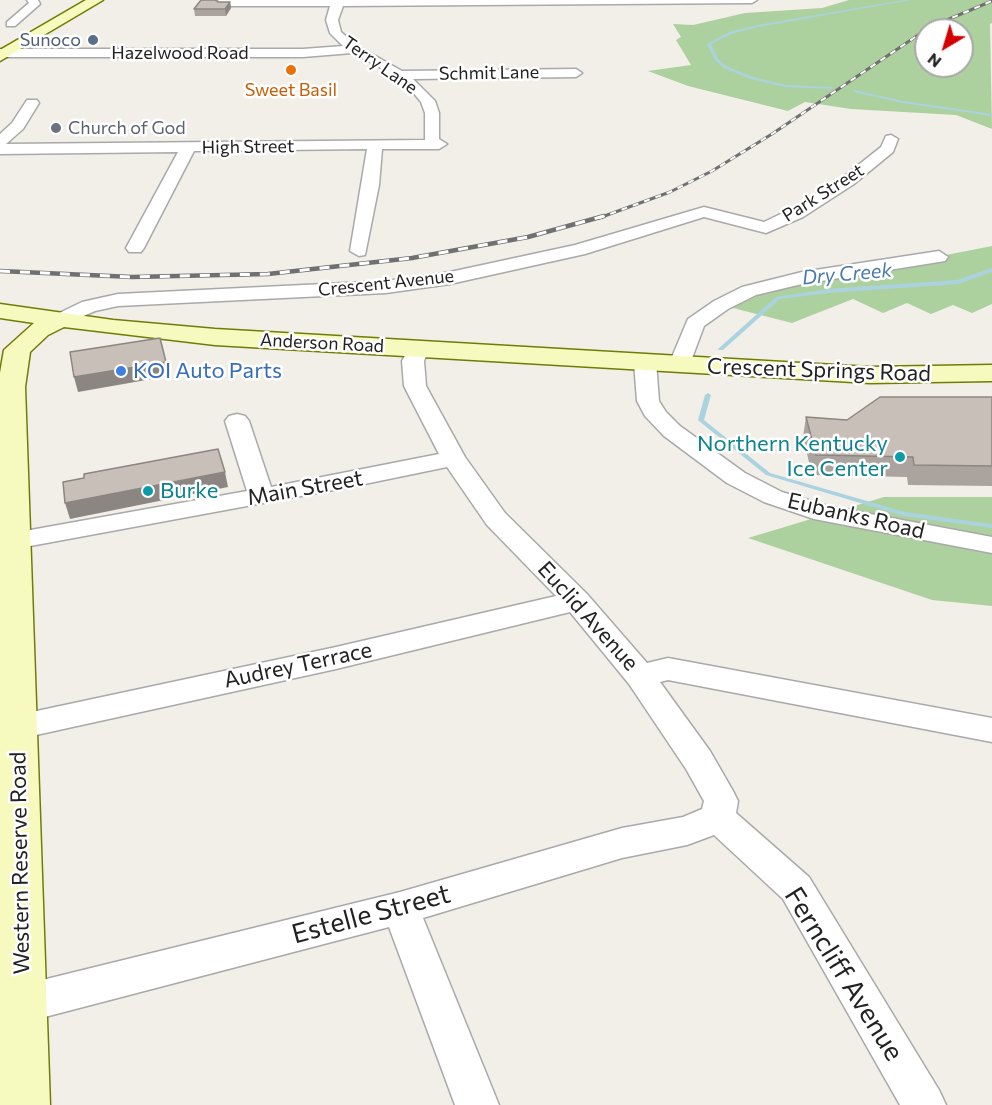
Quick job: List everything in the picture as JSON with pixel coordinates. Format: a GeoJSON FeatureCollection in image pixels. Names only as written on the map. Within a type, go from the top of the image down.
{"type":"FeatureCollection","features":[{"type":"Feature","properties":{"kind":"main road"},"geometry":{"type":"LineString","coordinates":[[2,54],[96,0]]}},
{"type":"Feature","properties":{"kind":"main road","name":"Anderson Road"},"geometry":{"type":"LineString","coordinates":[[0,311],[58,321],[215,337],[645,362]]}},
{"type":"Feature","properties":{"kind":"main road","name":"Western Reserve Road"},"geometry":{"type":"LineString","coordinates":[[24,1105],[21,1004],[10,919],[18,727],[9,650],[14,541],[6,485],[14,357],[17,350],[39,330],[58,321]]}},
{"type":"Feature","properties":{"kind":"main road","name":"Crescent Springs Road"},"geometry":{"type":"LineString","coordinates":[[645,362],[870,375],[992,373]]}},
{"type":"Feature","properties":{"kind":"street"},"geometry":{"type":"LineString","coordinates":[[11,24],[35,4],[32,0]]}},
{"type":"Feature","properties":{"kind":"street"},"geometry":{"type":"LineString","coordinates":[[220,3],[752,0]]}},
{"type":"Feature","properties":{"kind":"street","name":"Terry Lane"},"geometry":{"type":"LineString","coordinates":[[339,4],[335,7],[332,24],[336,33],[355,49],[401,75],[428,101],[432,112],[432,127]]}},
{"type":"Feature","properties":{"kind":"street","name":"Hazelwood Road"},"geometry":{"type":"LineString","coordinates":[[2,54],[303,53],[355,49]]}},
{"type":"Feature","properties":{"kind":"street","name":"Schmit Lane"},"geometry":{"type":"LineString","coordinates":[[401,75],[576,73]]}},
{"type":"Feature","properties":{"kind":"street"},"geometry":{"type":"LineString","coordinates":[[0,142],[18,126],[32,103]]}},
{"type":"Feature","properties":{"kind":"street","name":"High Street"},"geometry":{"type":"LineString","coordinates":[[0,149],[439,144],[432,141],[432,127]]}},
{"type":"Feature","properties":{"kind":"street","name":"Park Street"},"geometry":{"type":"LineString","coordinates":[[709,213],[765,228],[797,213],[848,181],[888,149],[891,139]]}},
{"type":"Feature","properties":{"kind":"street"},"geometry":{"type":"LineString","coordinates":[[359,251],[371,184],[375,145]]}},
{"type":"Feature","properties":{"kind":"street"},"geometry":{"type":"LineString","coordinates":[[135,248],[188,148]]}},
{"type":"Feature","properties":{"kind":"street","name":"Crescent Avenue"},"geometry":{"type":"LineString","coordinates":[[58,321],[89,306],[118,300],[386,286],[450,278],[579,250],[691,216],[709,213]]}},
{"type":"Feature","properties":{"kind":"street"},"geometry":{"type":"LineString","coordinates":[[680,364],[694,323],[721,305],[749,291],[802,278],[939,257]]}},
{"type":"Feature","properties":{"kind":"street","name":"Euclid Avenue"},"geometry":{"type":"LineString","coordinates":[[418,349],[413,361],[415,386],[453,458],[496,519],[577,601],[640,676],[668,669],[992,730]]}},
{"type":"Feature","properties":{"kind":"street","name":"Eubanks Road"},"geometry":{"type":"LineString","coordinates":[[645,362],[648,401],[657,416],[688,444],[736,478],[773,496],[823,513],[992,545]]}},
{"type":"Feature","properties":{"kind":"street"},"geometry":{"type":"LineString","coordinates":[[237,421],[261,496]]}},
{"type":"Feature","properties":{"kind":"street","name":"Main Street"},"geometry":{"type":"LineString","coordinates":[[14,541],[453,458]]}},
{"type":"Feature","properties":{"kind":"street","name":"Audrey Terrace"},"geometry":{"type":"LineString","coordinates":[[18,727],[336,658],[577,601]]}},
{"type":"Feature","properties":{"kind":"street"},"geometry":{"type":"LineString","coordinates":[[640,676],[698,760],[721,801],[718,818]]}},
{"type":"Feature","properties":{"kind":"street","name":"Estelle Street"},"geometry":{"type":"LineString","coordinates":[[21,1004],[400,908],[622,843],[687,831],[718,818]]}},
{"type":"Feature","properties":{"kind":"street","name":"Ferncliff Avenue"},"geometry":{"type":"LineString","coordinates":[[718,818],[796,888],[924,1105]]}},
{"type":"Feature","properties":{"kind":"street"},"geometry":{"type":"LineString","coordinates":[[400,908],[477,1105]]}},
{"type":"Feature","properties":{"kind":"green space"},"geometry":{"type":"Polygon","coordinates":[[[849,0],[992,0],[992,23],[990,24],[992,129],[956,115],[851,109],[805,102],[788,111],[688,86],[648,71],[691,65],[676,40],[681,37],[673,24],[693,25],[745,13],[822,8],[849,0]]]}},
{"type":"Feature","properties":{"kind":"green space"},"geometry":{"type":"Polygon","coordinates":[[[992,246],[992,304],[972,313],[953,305],[931,314],[907,303],[883,313],[853,299],[792,323],[721,305],[737,296],[992,246]]]}},
{"type":"Feature","properties":{"kind":"green space"},"geometry":{"type":"Polygon","coordinates":[[[884,497],[992,497],[992,606],[932,600],[748,538],[884,497]]]}},
{"type":"Feature","properties":{"kind":"building"},"geometry":{"type":"Polygon","coordinates":[[[201,0],[230,2],[225,9],[194,9],[201,0]]]}},
{"type":"Feature","properties":{"kind":"building"},"geometry":{"type":"Polygon","coordinates":[[[160,338],[166,362],[74,377],[70,352],[160,338]]]}},
{"type":"Feature","properties":{"kind":"building","name":"Northern Kentucky Ice Center"},"geometry":{"type":"Polygon","coordinates":[[[880,397],[992,397],[992,466],[914,465],[913,457],[816,455],[806,417],[847,420],[880,397]]]}},
{"type":"Feature","properties":{"kind":"building"},"geometry":{"type":"Polygon","coordinates":[[[218,449],[225,472],[65,503],[63,482],[84,478],[84,474],[218,449]]]}},
{"type":"Feature","properties":{"kind":"waterway","name":"Dry Creek"},"geometry":{"type":"LineString","coordinates":[[832,88],[785,86],[752,78],[725,67],[716,59],[709,44],[730,33],[758,26],[909,0]]}},
{"type":"Feature","properties":{"kind":"waterway","name":"Dry Creek"},"geometry":{"type":"LineString","coordinates":[[855,91],[903,102],[992,115]]}},
{"type":"Feature","properties":{"kind":"waterway","name":"Dry Creek"},"geometry":{"type":"LineString","coordinates":[[721,349],[778,298],[828,291],[958,282],[992,270]]}},
{"type":"Feature","properties":{"kind":"waterway","name":"Dry Creek"},"geometry":{"type":"LineString","coordinates":[[708,395],[701,420],[768,474],[904,514],[992,526]]}},
{"type":"Feature","properties":{"kind":"railway"},"geometry":{"type":"LineString","coordinates":[[599,218],[670,192],[712,171],[772,134],[930,27],[992,1]]}},
{"type":"Feature","properties":{"kind":"railway"},"geometry":{"type":"LineString","coordinates":[[0,271],[132,277],[268,274],[412,258],[528,237],[604,216]]}},
{"type":"Feature","properties":{"kind":"place","name":"Sunoco"},"geometry":{"type":"Point","coordinates":[93,40]}},
{"type":"Feature","properties":{"kind":"place","name":"Sweet Basil"},"geometry":{"type":"Point","coordinates":[291,70]}},
{"type":"Feature","properties":{"kind":"place","name":"Church of God"},"geometry":{"type":"Point","coordinates":[56,128]}},
{"type":"Feature","properties":{"kind":"place","name":"KOI Auto Parts"},"geometry":{"type":"Point","coordinates":[121,371]}},
{"type":"Feature","properties":{"kind":"place","name":"Northern Kentucky Ice Center"},"geometry":{"type":"Point","coordinates":[900,457]}},
{"type":"Feature","properties":{"kind":"place","name":"Burke"},"geometry":{"type":"Point","coordinates":[148,491]}}]}
